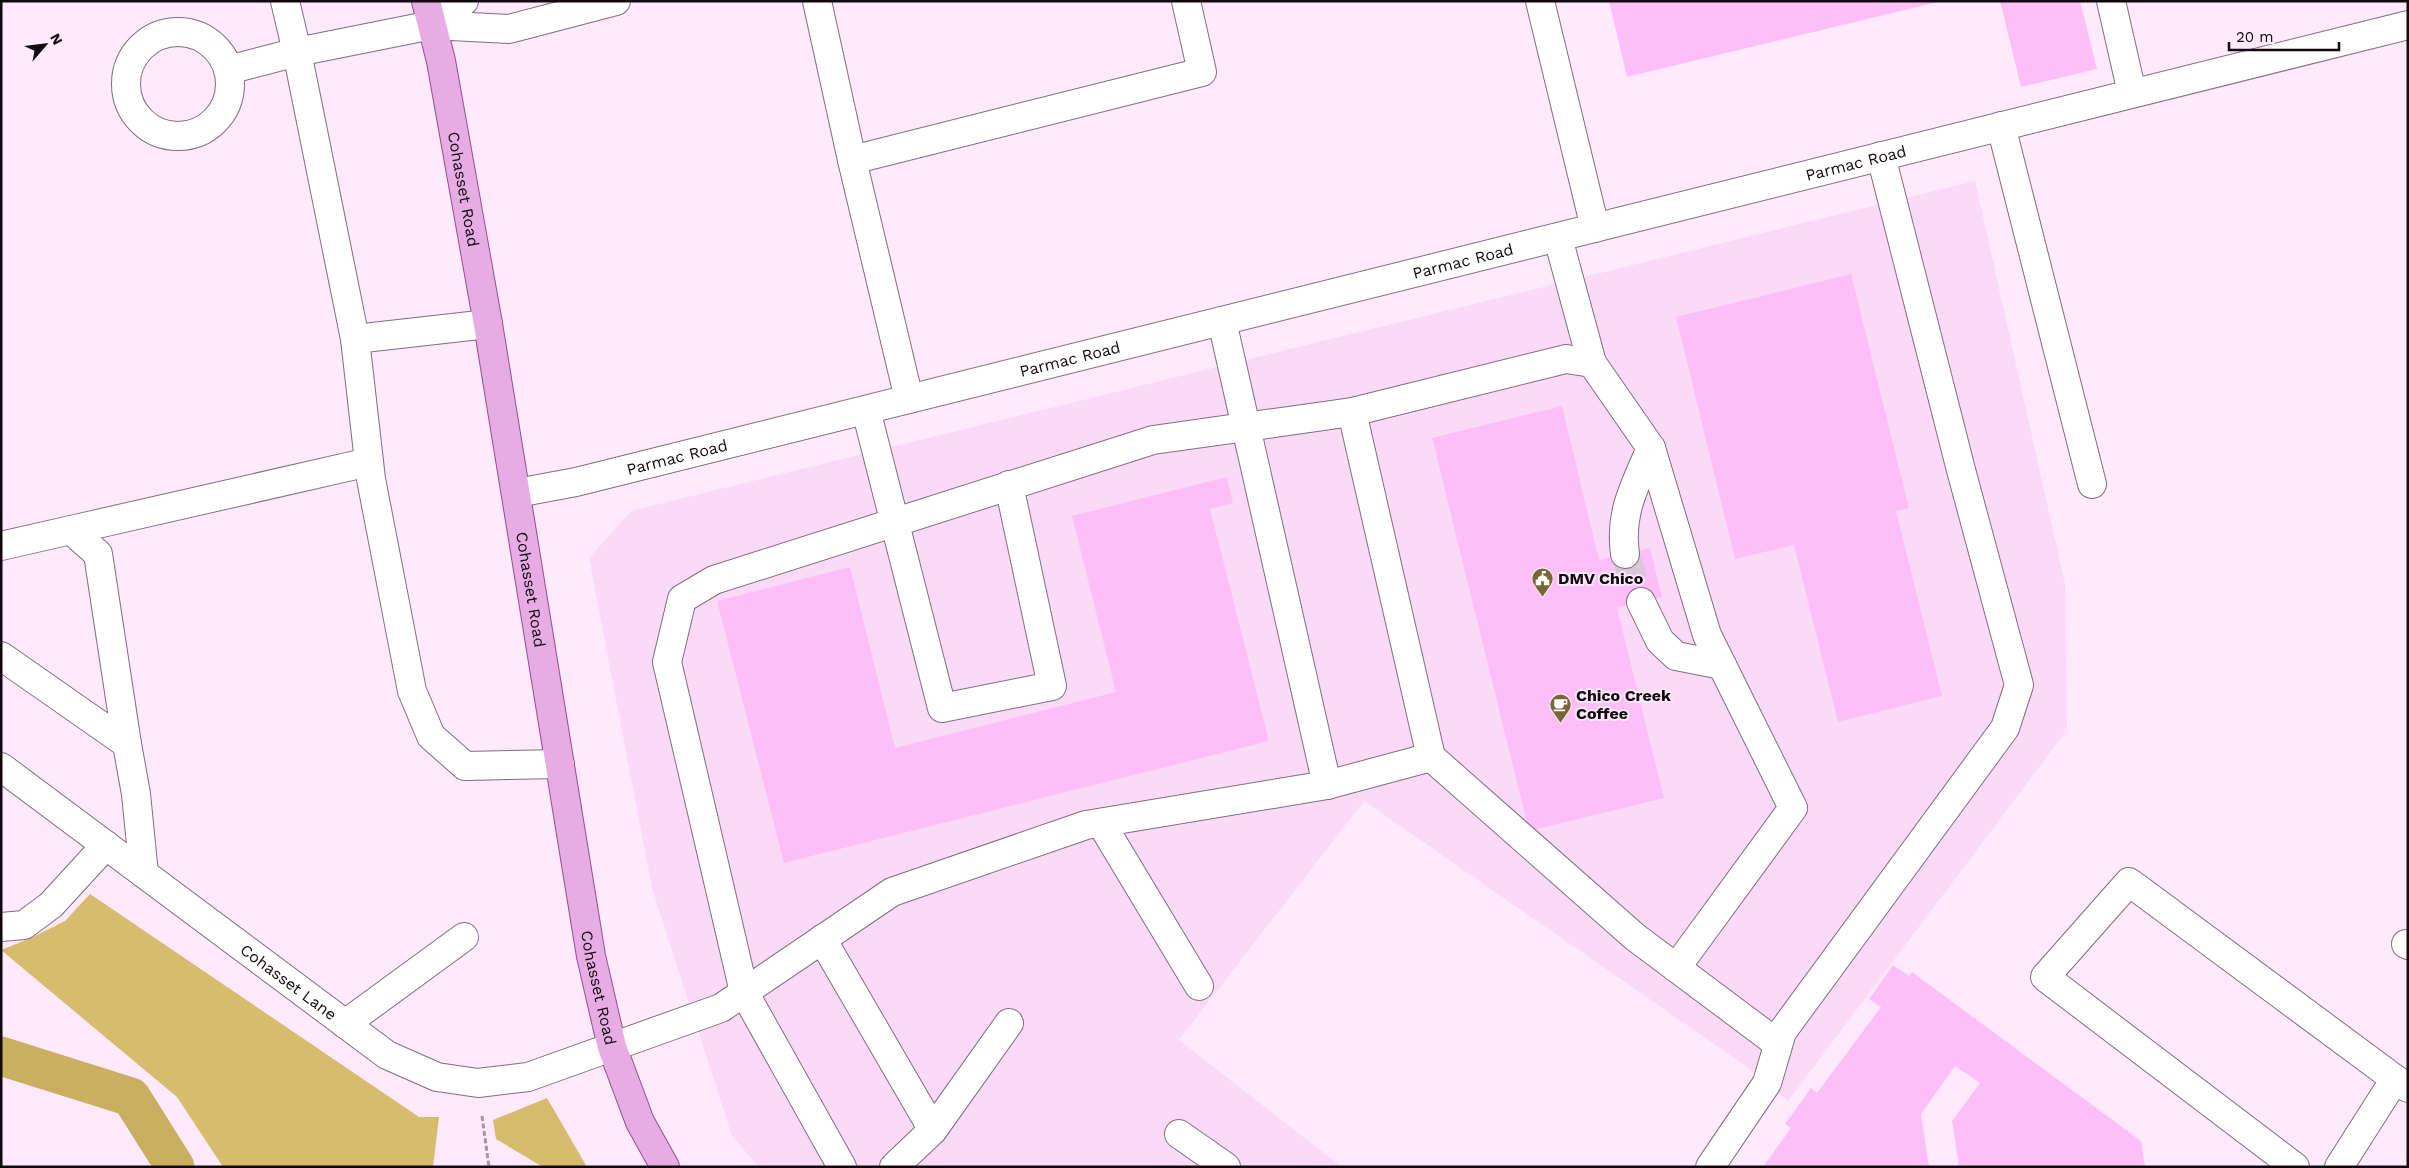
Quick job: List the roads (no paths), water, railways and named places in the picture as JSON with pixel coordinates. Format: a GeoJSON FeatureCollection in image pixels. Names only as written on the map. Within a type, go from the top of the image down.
{"type":"FeatureCollection","features":[{"type":"Feature","properties":{"kind":"main road","name":"Cohasset Road"},"geometry":{"type":"LineString","coordinates":[[429,13],[441,61],[517,493],[590,956],[612,1048],[640,1122],[665,1167]]}},
{"type":"Feature","properties":{"kind":"street"},"geometry":{"type":"LineString","coordinates":[[285,1],[355,339],[369,462],[412,691],[431,736],[464,766],[560,764]]}},
{"type":"Feature","properties":{"kind":"street"},"geometry":{"type":"LineString","coordinates":[[228,70],[297,52],[464,1]]}},
{"type":"Feature","properties":{"kind":"street"},"geometry":{"type":"LineString","coordinates":[[429,13],[509,29],[616,1]]}},
{"type":"Feature","properties":{"kind":"street"},"geometry":{"type":"LineString","coordinates":[[817,1],[852,160],[909,399]]}},
{"type":"Feature","properties":{"kind":"street"},"geometry":{"type":"LineString","coordinates":[[852,160],[1202,72],[1186,1]]}},
{"type":"Feature","properties":{"kind":"street"},"geometry":{"type":"LineString","coordinates":[[1540,1],[1595,228]]}},
{"type":"Feature","properties":{"kind":"street"},"geometry":{"type":"LineString","coordinates":[[2110,1],[2132,93]]}},
{"type":"Feature","properties":{"kind":"street","name":"Parmac Road"},"geometry":{"type":"LineString","coordinates":[[517,493],[576,482],[2408,25]]}},
{"type":"Feature","properties":{"kind":"street"},"geometry":{"type":"LineString","coordinates":[[2001,126],[2092,484]]}},
{"type":"Feature","properties":{"kind":"street"},"geometry":{"type":"LineString","coordinates":[[1710,1167],[1767,1083],[1782,1032],[2005,728],[2019,685],[1961,470],[1881,156]]}},
{"type":"Feature","properties":{"kind":"street"},"geometry":{"type":"LineString","coordinates":[[1558,238],[1592,363],[1651,448],[1707,635],[1793,808],[1676,968]]}},
{"type":"Feature","properties":{"kind":"street"},"geometry":{"type":"LineString","coordinates":[[1222,321],[1327,785]]}},
{"type":"Feature","properties":{"kind":"street"},"geometry":{"type":"LineString","coordinates":[[355,339],[488,324]]}},
{"type":"Feature","properties":{"kind":"street"},"geometry":{"type":"LineString","coordinates":[[842,1167],[744,992],[667,662],[682,599],[714,580],[1153,440],[1352,412],[1566,359],[1592,363]]}},
{"type":"Feature","properties":{"kind":"street"},"geometry":{"type":"LineString","coordinates":[[866,410],[942,708],[1052,686],[1009,485]]}},
{"type":"Feature","properties":{"kind":"street"},"geometry":{"type":"LineString","coordinates":[[1352,412],[1432,757],[1635,937],[1778,1044]]}},
{"type":"Feature","properties":{"kind":"street"},"geometry":{"type":"LineString","coordinates":[[1625,554],[1622,532],[1625,512],[1651,448]]}},
{"type":"Feature","properties":{"kind":"street"},"geometry":{"type":"LineString","coordinates":[[1,546],[369,462]]}},
{"type":"Feature","properties":{"kind":"street"},"geometry":{"type":"LineString","coordinates":[[71,530],[98,554],[136,794],[144,874]]}},
{"type":"Feature","properties":{"kind":"street"},"geometry":{"type":"LineString","coordinates":[[1641,602],[1660,641],[1676,656],[1722,665]]}},
{"type":"Feature","properties":{"kind":"street"},"geometry":{"type":"LineString","coordinates":[[1,656],[127,744]]}},
{"type":"Feature","properties":{"kind":"street","name":"Cohasset Lane"},"geometry":{"type":"LineString","coordinates":[[1,767],[387,1055],[437,1077],[478,1083],[528,1077],[721,1008],[892,892],[1086,825],[1327,785],[1432,757]]}},
{"type":"Feature","properties":{"kind":"street"},"geometry":{"type":"LineString","coordinates":[[1101,823],[1199,986]]}},
{"type":"Feature","properties":{"kind":"street"},"geometry":{"type":"LineString","coordinates":[[1,927],[24,925],[51,906],[106,845]]}},
{"type":"Feature","properties":{"kind":"street"},"geometry":{"type":"LineString","coordinates":[[2295,1167],[2045,978],[2129,882],[2401,1084],[2339,1167]]}},
{"type":"Feature","properties":{"kind":"street"},"geometry":{"type":"LineString","coordinates":[[345,1024],[464,937]]}},
{"type":"Feature","properties":{"kind":"street"},"geometry":{"type":"LineString","coordinates":[[822,939],[932,1130]]}},
{"type":"Feature","properties":{"kind":"street"},"geometry":{"type":"LineString","coordinates":[[894,1167],[932,1130],[1009,1023]]}},
{"type":"Feature","properties":{"kind":"street"},"geometry":{"type":"LineString","coordinates":[[1179,1134],[1226,1167]]}},
{"type":"Feature","properties":{"kind":"waterway"},"geometry":{"type":"LineString","coordinates":[[1,1056],[131,1097],[175,1167]]}},
{"type":"Feature","properties":{"kind":"tunnel"},"geometry":{"type":"LineString","coordinates":[[1625,554],[1641,602]]}},
{"type":"Feature","properties":{"kind":"place","name":"DMV Chico"},"geometry":{"type":"Point","coordinates":[1542,597]}},
{"type":"Feature","properties":{"kind":"place","name":"Chico Creek Coffee"},"geometry":{"type":"Point","coordinates":[1560,723]}}]}
